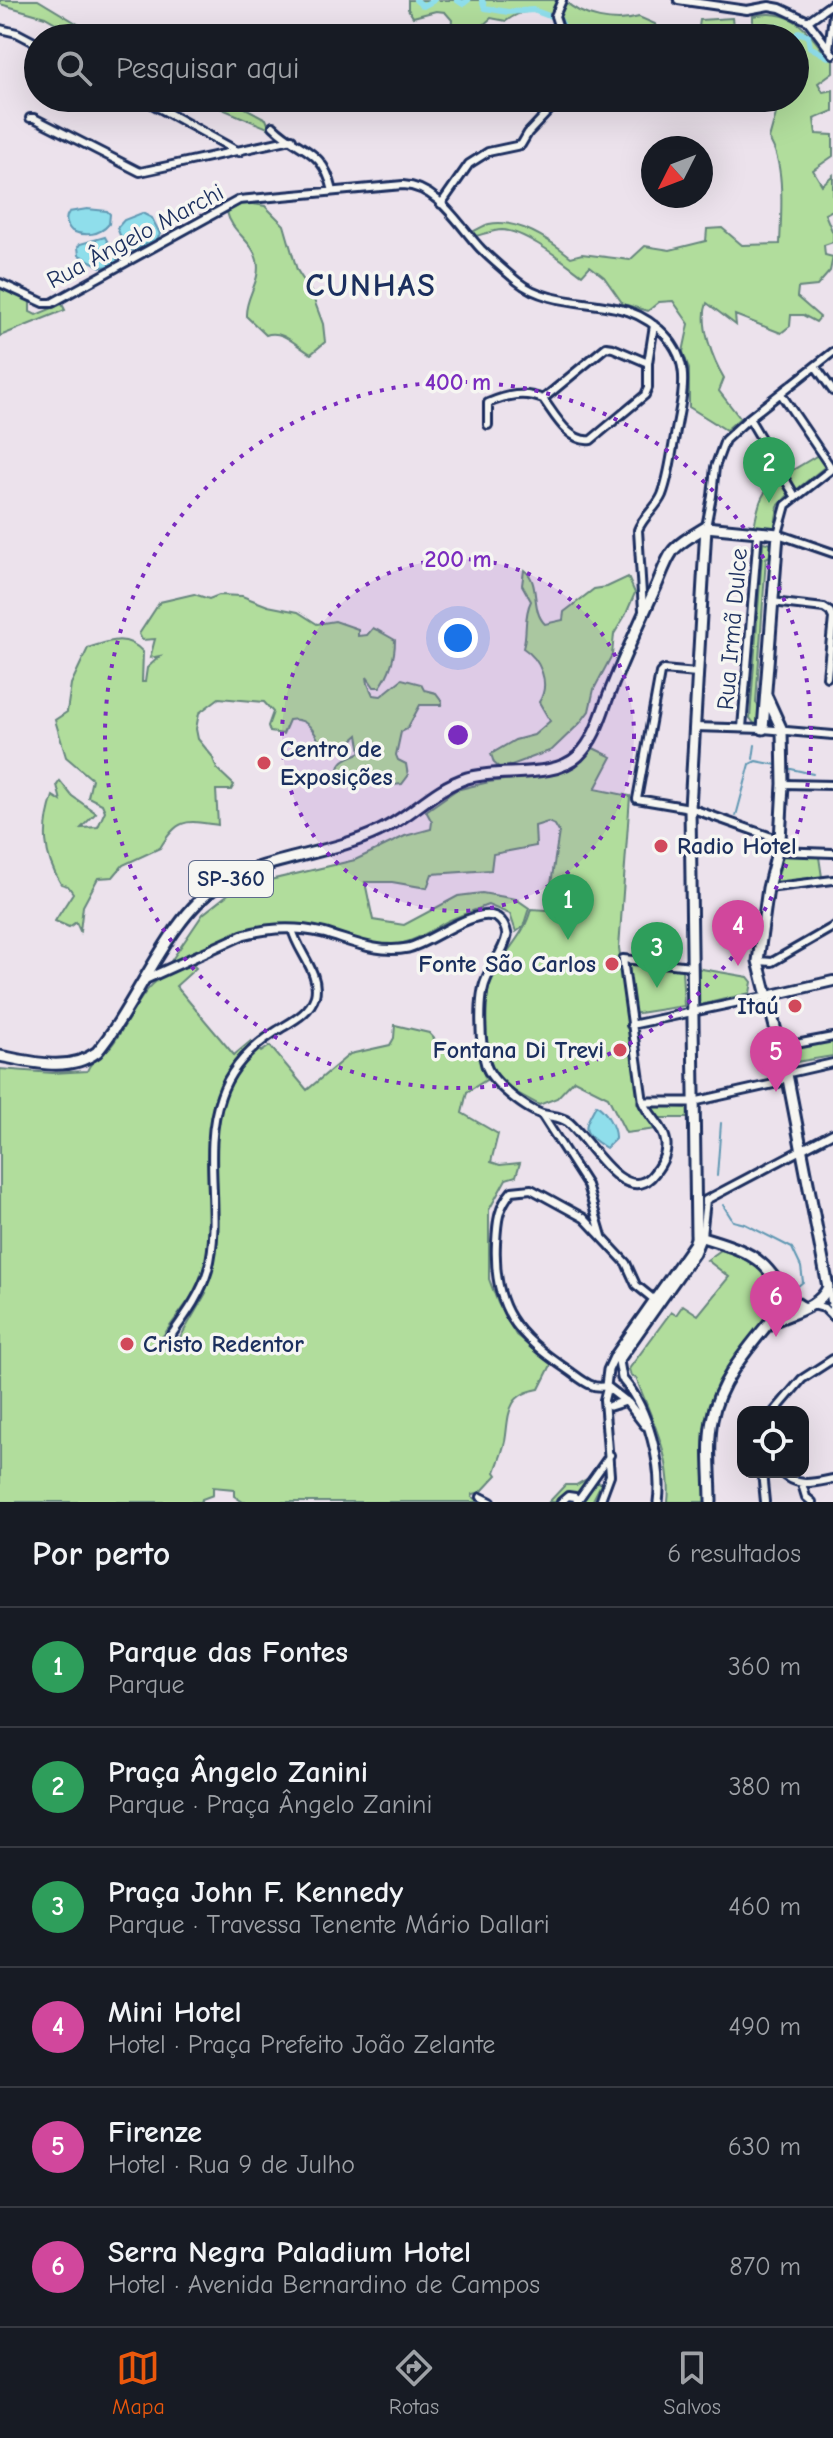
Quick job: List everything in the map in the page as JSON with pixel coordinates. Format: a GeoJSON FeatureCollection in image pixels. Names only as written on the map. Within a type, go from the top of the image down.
{"type":"FeatureCollection","features":[{"type":"Feature","properties":{"kind":"main road","name":"SP-360"},"geometry":{"type":"LineString","coordinates":[[0,1058],[63,1064],[90,1057],[107,1040],[191,909],[220,885],[380,831],[434,792],[460,780],[499,772],[548,770],[568,764],[577,757],[596,729],[673,550],[706,527]]}},
{"type":"Feature","properties":{"kind":"main road"},"geometry":{"type":"LineString","coordinates":[[763,729],[778,534],[706,527],[690,808],[695,1199],[699,1236],[748,1254],[760,1262],[792,1300],[809,1307]]}},
{"type":"Feature","properties":{"kind":"main road"},"geometry":{"type":"LineString","coordinates":[[766,695],[782,730],[783,784],[780,840],[768,888],[758,961],[787,1074],[828,1287],[809,1307],[768,1324]]}},
{"type":"Feature","properties":{"kind":"main road"},"geometry":{"type":"LineString","coordinates":[[768,996],[833,981]]}},
{"type":"Feature","properties":{"kind":"main road"},"geometry":{"type":"LineString","coordinates":[[711,1502],[710,1438],[718,1398],[736,1367],[782,1304],[780,1284]]}},
{"type":"Feature","properties":{"kind":"street"},"geometry":{"type":"LineString","coordinates":[[557,24],[555,19],[562,0]]}},
{"type":"Feature","properties":{"kind":"street"},"geometry":{"type":"LineString","coordinates":[[678,0],[747,10],[770,3],[808,21],[832,52]]}},
{"type":"Feature","properties":{"kind":"street"},"geometry":{"type":"LineString","coordinates":[[808,21],[833,3]]}},
{"type":"Feature","properties":{"kind":"street"},"geometry":{"type":"LineString","coordinates":[[832,52],[833,15]]}},
{"type":"Feature","properties":{"kind":"street"},"geometry":{"type":"LineString","coordinates":[[0,29],[24,37]]}},
{"type":"Feature","properties":{"kind":"street"},"geometry":{"type":"LineString","coordinates":[[166,112],[239,152]]}},
{"type":"Feature","properties":{"kind":"street"},"geometry":{"type":"LineString","coordinates":[[441,204],[469,164],[488,152],[521,145],[549,112]]}},
{"type":"Feature","properties":{"kind":"street"},"geometry":{"type":"LineString","coordinates":[[30,118],[140,172],[292,139]]}},
{"type":"Feature","properties":{"kind":"street"},"geometry":{"type":"LineString","coordinates":[[273,126],[326,167],[333,191]]}},
{"type":"Feature","properties":{"kind":"street","name":"Rua Ângelo Marchi"},"geometry":{"type":"LineString","coordinates":[[0,283],[44,303],[52,303],[239,200],[412,185],[433,196],[486,254],[526,288],[545,296],[632,312],[669,338],[681,358],[683,389],[663,492],[638,530],[643,614]]}},
{"type":"Feature","properties":{"kind":"street"},"geometry":{"type":"LineString","coordinates":[[488,425],[488,403],[508,395],[534,395],[543,399],[573,437],[582,441],[591,440],[645,395],[654,325]]}},
{"type":"Feature","properties":{"kind":"street"},"geometry":{"type":"LineString","coordinates":[[543,399],[606,347],[648,363]]}},
{"type":"Feature","properties":{"kind":"street"},"geometry":{"type":"LineString","coordinates":[[706,527],[717,456],[725,440],[833,352]]}},
{"type":"Feature","properties":{"kind":"street"},"geometry":{"type":"LineString","coordinates":[[816,367],[833,391]]}},
{"type":"Feature","properties":{"kind":"street"},"geometry":{"type":"LineString","coordinates":[[781,394],[832,468],[786,505],[778,534],[833,553]]}},
{"type":"Feature","properties":{"kind":"street"},"geometry":{"type":"LineString","coordinates":[[749,418],[795,496]]}},
{"type":"Feature","properties":{"kind":"street","name":"Rua Irmã Dulce"},"geometry":{"type":"LineString","coordinates":[[742,728],[758,533]]}},
{"type":"Feature","properties":{"kind":"street"},"geometry":{"type":"LineString","coordinates":[[772,602],[824,608],[830,612],[833,618],[827,677]]}},
{"type":"Feature","properties":{"kind":"street"},"geometry":{"type":"LineString","coordinates":[[697,673],[663,670],[636,796],[638,800],[690,808],[780,840]]}},
{"type":"Feature","properties":{"kind":"street"},"geometry":{"type":"LineString","coordinates":[[695,727],[833,735]]}},
{"type":"Feature","properties":{"kind":"street"},"geometry":{"type":"LineString","coordinates":[[783,784],[833,785]]}},
{"type":"Feature","properties":{"kind":"street"},"geometry":{"type":"LineString","coordinates":[[777,851],[833,853]]}},
{"type":"Feature","properties":{"kind":"street"},"geometry":{"type":"LineString","coordinates":[[768,888],[833,880]]}},
{"type":"Feature","properties":{"kind":"street"},"geometry":{"type":"LineString","coordinates":[[146,979],[243,935],[292,929],[325,934],[367,947],[394,950],[428,941],[479,914],[497,918],[503,923],[507,935],[483,989],[484,1060],[490,1076],[498,1086],[542,1115],[566,1121],[616,1176],[630,1183],[640,1183],[660,1166],[666,1142],[643,1102],[623,960],[628,958],[692,966]]}},
{"type":"Feature","properties":{"kind":"street"},"geometry":{"type":"LineString","coordinates":[[758,961],[772,962],[833,927]]}},
{"type":"Feature","properties":{"kind":"street"},"geometry":{"type":"LineString","coordinates":[[165,1344],[197,1296],[210,1260],[214,1231],[212,1141],[221,1095],[239,1064],[257,1046],[306,1011],[315,995],[314,975],[300,952],[292,929]]}},
{"type":"Feature","properties":{"kind":"street"},"geometry":{"type":"LineString","coordinates":[[631,1025],[768,996]]}},
{"type":"Feature","properties":{"kind":"street"},"geometry":{"type":"LineString","coordinates":[[780,1047],[833,1037]]}},
{"type":"Feature","properties":{"kind":"street"},"geometry":{"type":"LineString","coordinates":[[643,1102],[693,1102],[778,1083],[787,1074],[833,1063]]}},
{"type":"Feature","properties":{"kind":"street"},"geometry":{"type":"LineString","coordinates":[[542,1115],[587,1185],[602,1237]]}},
{"type":"Feature","properties":{"kind":"street"},"geometry":{"type":"LineString","coordinates":[[695,1199],[706,1200],[833,1133]]}},
{"type":"Feature","properties":{"kind":"street"},"geometry":{"type":"LineString","coordinates":[[522,1188],[537,1191],[576,1212],[626,1263],[636,1285],[658,1302],[619,1361],[622,1389],[593,1387],[534,1347],[504,1305],[494,1272],[497,1222],[504,1200],[512,1191],[522,1188]]}},
{"type":"Feature","properties":{"kind":"street"},"geometry":{"type":"LineString","coordinates":[[606,1416],[610,1406],[611,1361],[695,1253],[706,1200]]}},
{"type":"Feature","properties":{"kind":"street"},"geometry":{"type":"LineString","coordinates":[[828,1287],[833,1315]]}},
{"type":"Feature","properties":{"kind":"street"},"geometry":{"type":"LineString","coordinates":[[809,1307],[824,1308],[833,1315]]}},
{"type":"Feature","properties":{"kind":"street"},"geometry":{"type":"LineString","coordinates":[[779,1406],[802,1379],[833,1359]]}},
{"type":"Feature","properties":{"kind":"street"},"geometry":{"type":"LineString","coordinates":[[600,1502],[610,1475],[604,1400],[614,1375],[623,1380],[632,1392],[659,1465],[658,1502]]}},
{"type":"Feature","properties":{"kind":"street"},"geometry":{"type":"LineString","coordinates":[[609,1388],[626,1401],[645,1425]]}},
{"type":"Feature","properties":{"kind":"street"},"geometry":{"type":"LineString","coordinates":[[610,1406],[626,1401]]}},
{"type":"Feature","properties":{"kind":"street"},"geometry":{"type":"LineString","coordinates":[[561,1502],[568,1496],[578,1501],[610,1455]]}},
{"type":"Feature","properties":{"kind":"street"},"geometry":{"type":"LineString","coordinates":[[763,1478],[765,1502]]}},
{"type":"Feature","properties":{"kind":"street"},"geometry":{"type":"LineString","coordinates":[[788,1478],[802,1484],[833,1479]]}},
{"type":"Feature","properties":{"kind":"street"},"geometry":{"type":"LineString","coordinates":[[802,1484],[806,1497],[812,1502]]}},
{"type":"Feature","properties":{"kind":"street"},"geometry":{"type":"LineString","coordinates":[[481,1497],[491,1502]]}},
{"type":"Feature","properties":{"kind":"green space"},"geometry":{"type":"Polygon","coordinates":[[[0,0],[38,0],[78,24],[57,24],[45,17],[0,4],[0,0]]]}},
{"type":"Feature","properties":{"kind":"green space"},"geometry":{"type":"Polygon","coordinates":[[[408,0],[559,0],[551,17],[528,12],[506,21],[491,18],[484,24],[452,24],[445,12],[436,11],[413,17],[408,9],[408,0]]]}},
{"type":"Feature","properties":{"kind":"green space"},"geometry":{"type":"Polygon","coordinates":[[[564,0],[580,11],[599,18],[620,20],[639,17],[655,24],[558,24],[564,0]]]}},
{"type":"Feature","properties":{"kind":"green space"},"geometry":{"type":"Polygon","coordinates":[[[776,14],[799,24],[753,24],[753,16],[776,14]]]}},
{"type":"Feature","properties":{"kind":"green space"},"geometry":{"type":"Polygon","coordinates":[[[732,18],[733,24],[699,24],[700,20],[732,18]]]}},
{"type":"Feature","properties":{"kind":"green space"},"geometry":{"type":"Polygon","coordinates":[[[809,33],[833,58],[833,72],[818,83],[823,92],[833,90],[833,111],[814,119],[816,134],[833,135],[833,156],[813,170],[822,185],[833,175],[833,210],[825,214],[833,233],[833,242],[824,245],[825,255],[833,257],[830,271],[817,286],[798,288],[797,297],[820,317],[816,322],[803,315],[791,315],[790,326],[781,333],[735,315],[736,325],[707,303],[706,331],[724,378],[719,391],[740,418],[726,430],[689,407],[689,369],[683,352],[689,324],[673,301],[659,302],[648,311],[623,304],[604,277],[590,266],[582,275],[544,248],[512,232],[499,230],[476,236],[472,232],[489,224],[511,224],[543,238],[571,257],[582,254],[630,260],[645,246],[670,250],[706,241],[707,229],[722,228],[742,245],[780,244],[780,176],[769,139],[776,114],[809,112],[809,33]]]}},
{"type":"Feature","properties":{"kind":"green space"},"geometry":{"type":"Polygon","coordinates":[[[229,112],[253,112],[266,119],[270,129],[229,112]]]}},
{"type":"Feature","properties":{"kind":"green space"},"geometry":{"type":"Polygon","coordinates":[[[242,202],[265,206],[284,225],[297,270],[311,292],[323,324],[325,342],[311,354],[284,336],[266,335],[246,316],[257,275],[257,260],[227,212],[242,202]]]}},
{"type":"Feature","properties":{"kind":"green space"},"geometry":{"type":"Polygon","coordinates":[[[0,286],[30,301],[30,312],[36,315],[62,304],[65,310],[0,336],[0,286]]]}},
{"type":"Feature","properties":{"kind":"green space"},"geometry":{"type":"Polygon","coordinates":[[[818,455],[826,466],[796,490],[788,473],[818,455]]]}},
{"type":"Feature","properties":{"kind":"green space"},"geometry":{"type":"Polygon","coordinates":[[[781,476],[790,493],[778,506],[775,526],[772,529],[754,528],[762,499],[781,476]]]}},
{"type":"Feature","properties":{"kind":"green space"},"geometry":{"type":"Polygon","coordinates":[[[763,542],[772,544],[772,555],[766,558],[756,703],[762,710],[760,724],[756,726],[750,718],[763,542]]]}},
{"type":"Feature","properties":{"kind":"green space"},"geometry":{"type":"Polygon","coordinates":[[[524,570],[532,582],[540,618],[545,624],[563,620],[564,612],[594,589],[607,587],[628,577],[635,593],[614,634],[612,655],[594,689],[589,711],[580,723],[552,750],[501,769],[494,763],[491,754],[515,740],[534,735],[550,721],[539,702],[544,687],[542,672],[534,658],[523,648],[531,601],[522,585],[524,570]]]}},
{"type":"Feature","properties":{"kind":"green space"},"geometry":{"type":"Polygon","coordinates":[[[194,594],[209,599],[219,595],[242,596],[268,606],[298,612],[317,624],[335,621],[358,629],[358,636],[367,635],[373,628],[395,640],[391,665],[380,687],[374,687],[367,677],[373,695],[381,696],[402,679],[421,684],[424,690],[436,693],[442,701],[441,705],[420,705],[407,729],[401,732],[396,755],[406,764],[408,776],[402,784],[393,785],[339,773],[343,761],[361,752],[358,735],[342,749],[321,746],[313,730],[301,721],[289,720],[283,734],[270,732],[268,726],[273,712],[264,702],[219,698],[199,713],[196,729],[198,739],[212,756],[217,769],[234,785],[231,790],[216,790],[218,825],[183,823],[172,831],[160,848],[123,865],[113,877],[98,878],[83,906],[80,931],[76,922],[69,927],[55,921],[73,893],[68,886],[61,884],[51,863],[46,841],[49,808],[53,796],[61,801],[57,785],[60,781],[72,796],[96,813],[81,828],[98,827],[105,811],[102,804],[88,797],[92,779],[66,757],[55,720],[67,712],[71,684],[88,648],[117,640],[137,646],[143,652],[142,682],[145,682],[147,668],[160,656],[150,658],[155,639],[142,640],[139,634],[160,602],[194,594]]]}},
{"type":"Feature","properties":{"kind":"green space"},"geometry":{"type":"Polygon","coordinates":[[[591,747],[612,757],[595,789],[630,796],[619,948],[641,1100],[657,1129],[626,1133],[608,1097],[574,1080],[557,1098],[539,1105],[506,1086],[492,1069],[485,1026],[491,981],[520,934],[531,909],[547,910],[559,832],[555,825],[548,822],[535,826],[536,846],[493,854],[491,870],[432,874],[427,888],[392,882],[365,882],[373,920],[404,925],[458,896],[482,893],[516,899],[529,908],[523,927],[516,932],[510,914],[488,905],[415,939],[391,945],[367,942],[319,927],[286,925],[250,931],[167,967],[203,914],[236,888],[355,860],[405,836],[431,829],[432,822],[426,811],[456,790],[556,773],[591,747]]]}},
{"type":"Feature","properties":{"kind":"green space"},"geometry":{"type":"Polygon","coordinates":[[[780,854],[819,857],[822,877],[775,883],[780,854]]]}},
{"type":"Feature","properties":{"kind":"green space"},"geometry":{"type":"Polygon","coordinates":[[[629,961],[682,970],[684,1006],[632,1014],[629,961]]]}},
{"type":"Feature","properties":{"kind":"green space"},"geometry":{"type":"Polygon","coordinates":[[[193,965],[196,968],[176,986],[234,1055],[251,1041],[261,1052],[270,1046],[307,1090],[350,1054],[390,1045],[395,1025],[429,1033],[449,1055],[478,1056],[486,1080],[467,1092],[462,1113],[498,1134],[491,1162],[500,1165],[520,1163],[516,1176],[506,1179],[489,1210],[489,1279],[516,1335],[552,1363],[539,1389],[529,1391],[512,1404],[495,1472],[497,1475],[481,1492],[473,1494],[472,1497],[478,1500],[476,1502],[243,1502],[234,1496],[234,1489],[213,1487],[213,1495],[201,1502],[0,1502],[0,1069],[53,1073],[87,1071],[112,1045],[152,985],[176,970],[193,965]],[[197,1289],[160,1340],[161,1348],[173,1350],[206,1293],[197,1289]]]}},
{"type":"Feature","properties":{"kind":"green space"},"geometry":{"type":"Polygon","coordinates":[[[696,968],[748,977],[752,982],[750,993],[696,1006],[696,968]]]}},
{"type":"Feature","properties":{"kind":"green space"},"geometry":{"type":"Polygon","coordinates":[[[833,1039],[833,1056],[790,1063],[788,1046],[833,1039]]]}},
{"type":"Feature","properties":{"kind":"green space"},"geometry":{"type":"Polygon","coordinates":[[[651,1106],[691,1108],[690,1118],[656,1118],[651,1106]]]}},
{"type":"Feature","properties":{"kind":"green space"},"geometry":{"type":"Polygon","coordinates":[[[721,1250],[759,1268],[772,1284],[778,1304],[724,1372],[710,1403],[706,1430],[708,1502],[668,1502],[667,1470],[660,1438],[636,1378],[631,1376],[629,1369],[671,1312],[676,1315],[683,1305],[698,1315],[729,1277],[707,1260],[721,1250]]]}},
{"type":"Feature","properties":{"kind":"green space"},"geometry":{"type":"Polygon","coordinates":[[[592,1476],[601,1484],[592,1502],[549,1502],[565,1485],[576,1485],[592,1476]]]}},
{"type":"Feature","properties":{"kind":"water"},"geometry":{"type":"Polygon","coordinates":[[[87,209],[107,211],[110,214],[109,224],[92,234],[72,231],[66,222],[69,212],[87,209]]]}},
{"type":"Feature","properties":{"kind":"water"},"geometry":{"type":"Polygon","coordinates":[[[142,213],[152,218],[160,234],[157,239],[133,251],[125,247],[117,228],[124,220],[142,213]]]}},
{"type":"Feature","properties":{"kind":"water"},"geometry":{"type":"Polygon","coordinates":[[[105,237],[118,261],[113,266],[101,267],[79,255],[80,244],[105,237]]]}},
{"type":"Feature","properties":{"kind":"water"},"geometry":{"type":"Polygon","coordinates":[[[596,1105],[614,1130],[615,1139],[606,1148],[586,1129],[596,1105]]]}},
{"type":"Feature","properties":{"kind":"waterway"},"geometry":{"type":"LineString","coordinates":[[416,0],[423,6],[434,0]]}},
{"type":"Feature","properties":{"kind":"waterway"},"geometry":{"type":"LineString","coordinates":[[457,0],[463,4],[468,0]]}},
{"type":"Feature","properties":{"kind":"waterway"},"geometry":{"type":"LineString","coordinates":[[482,0],[485,8],[508,12],[533,10],[560,20],[562,24]]}},
{"type":"Feature","properties":{"kind":"waterway"},"geometry":{"type":"LineString","coordinates":[[809,42],[810,47],[828,57],[833,56]]}},
{"type":"Feature","properties":{"kind":"waterway"},"geometry":{"type":"LineString","coordinates":[[753,759],[755,745]]}},
{"type":"Feature","properties":{"kind":"waterway"},"geometry":{"type":"LineString","coordinates":[[736,816],[750,764],[756,761],[777,765]]}},
{"type":"Feature","properties":{"kind":"waterway"},"geometry":{"type":"LineString","coordinates":[[787,768],[813,774]]}},
{"type":"Feature","properties":{"kind":"waterway"},"geometry":{"type":"LineString","coordinates":[[717,1176],[721,1123]]}},
{"type":"Feature","properties":{"kind":"waterway"},"geometry":{"type":"LineString","coordinates":[[723,1205],[733,1221],[792,1248],[801,1267],[803,1282],[798,1286]]}},
{"type":"Feature","properties":{"kind":"place","name":"Praça Ângelo Zanini"},"geometry":{"type":"Point","coordinates":[769,503]}},
{"type":"Feature","properties":{"kind":"place","name":"Centro de Exposições"},"geometry":{"type":"Point","coordinates":[264,763]}},
{"type":"Feature","properties":{"kind":"place","name":"Radio Hotel"},"geometry":{"type":"Point","coordinates":[661,846]}},
{"type":"Feature","properties":{"kind":"place","name":"Parque das Fontes"},"geometry":{"type":"Point","coordinates":[568,940]}},
{"type":"Feature","properties":{"kind":"place","name":"Fonte São Carlos"},"geometry":{"type":"Point","coordinates":[612,964]}},
{"type":"Feature","properties":{"kind":"place","name":"Mini Hotel"},"geometry":{"type":"Point","coordinates":[738,966]}},
{"type":"Feature","properties":{"kind":"place","name":"Praça John F. Kennedy"},"geometry":{"type":"Point","coordinates":[657,988]}},
{"type":"Feature","properties":{"kind":"place","name":"Itaú"},"geometry":{"type":"Point","coordinates":[795,1006]}},
{"type":"Feature","properties":{"kind":"place","name":"Fontana Di Trevi"},"geometry":{"type":"Point","coordinates":[620,1050]}},
{"type":"Feature","properties":{"kind":"place","name":"Firenze"},"geometry":{"type":"Point","coordinates":[776,1092]}},
{"type":"Feature","properties":{"kind":"place","name":"Serra Negra Paladium Hotel"},"geometry":{"type":"Point","coordinates":[776,1337]}},
{"type":"Feature","properties":{"kind":"place","name":"Cristo Redentor"},"geometry":{"type":"Point","coordinates":[127,1344]}},
{"type":"Feature","properties":{"kind":"district","name":"CUNHAS"},"geometry":{"type":"Point","coordinates":[371,285]}}]}
